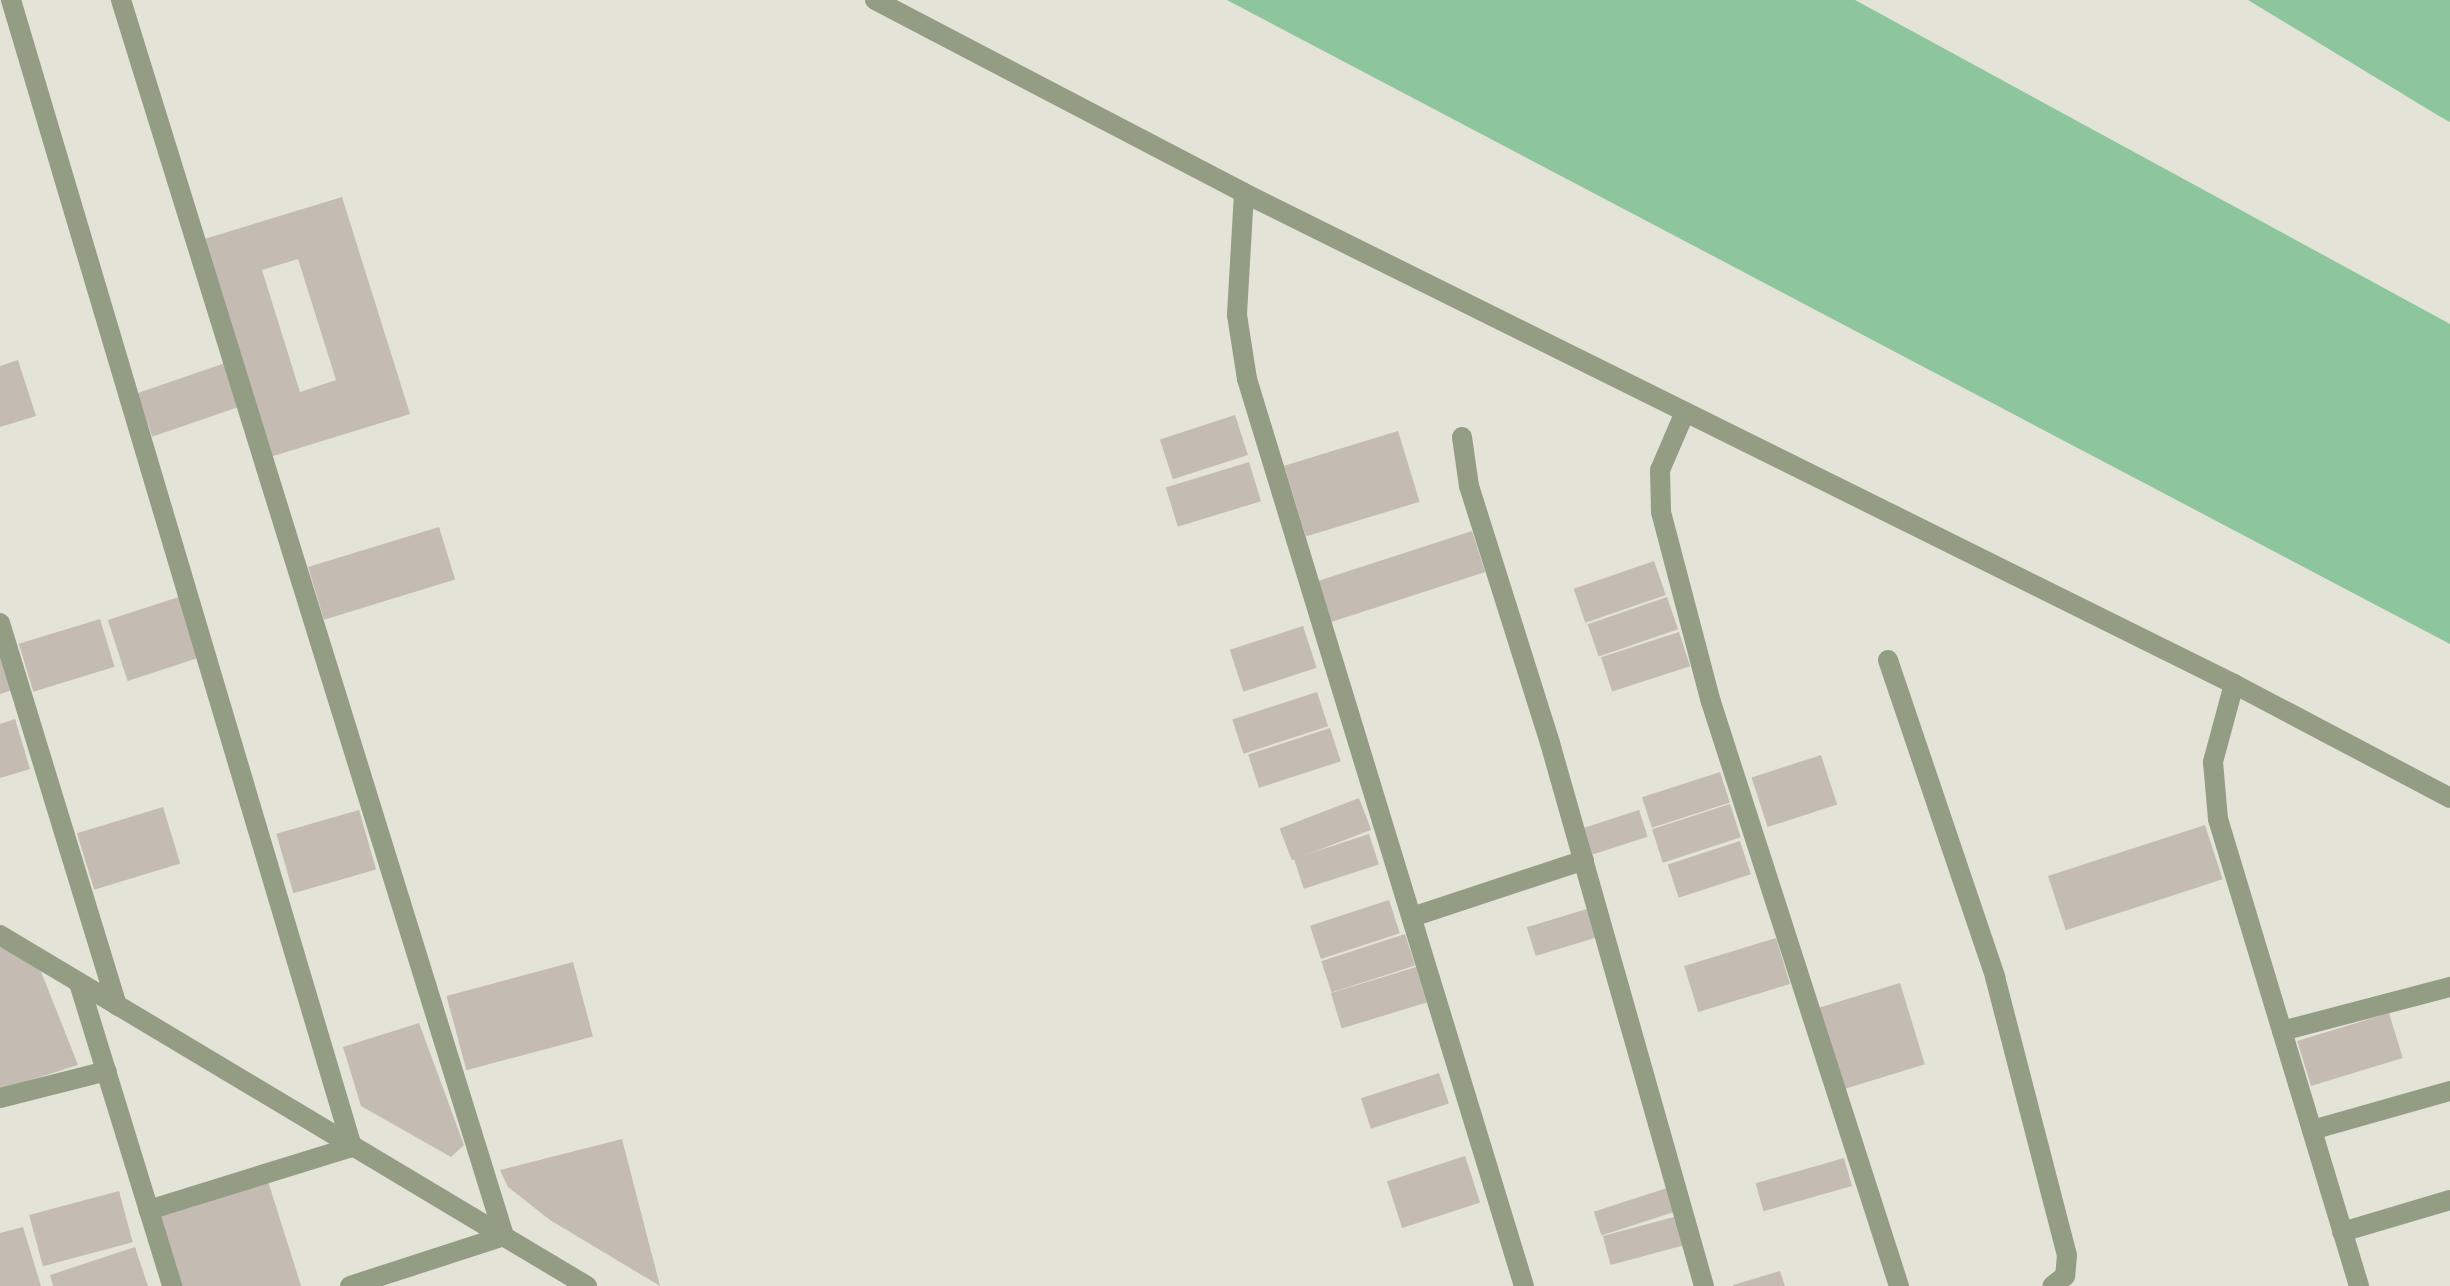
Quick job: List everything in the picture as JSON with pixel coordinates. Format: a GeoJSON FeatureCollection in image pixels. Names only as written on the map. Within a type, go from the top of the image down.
{"type":"FeatureCollection","features":[{"type":"Feature","properties":{"kind":"street"},"geometry":{"type":"LineString","coordinates":[[11,0],[352,1147]]}},
{"type":"Feature","properties":{"kind":"street"},"geometry":{"type":"LineString","coordinates":[[121,0],[504,1236]]}},
{"type":"Feature","properties":{"kind":"street"},"geometry":{"type":"LineString","coordinates":[[875,0],[1244,193],[2234,684],[2450,798]]}},
{"type":"Feature","properties":{"kind":"street"},"geometry":{"type":"LineString","coordinates":[[1244,193],[1237,315],[1239,349],[1524,1286]]}},
{"type":"Feature","properties":{"kind":"street"},"geometry":{"type":"LineString","coordinates":[[1685,412],[1660,470],[1661,512],[1711,702],[1899,1286]]}},
{"type":"Feature","properties":{"kind":"street"},"geometry":{"type":"LineString","coordinates":[[1462,437],[1469,486],[1584,860],[1704,1286]]}},
{"type":"Feature","properties":{"kind":"street"},"geometry":{"type":"LineString","coordinates":[[0,623],[117,1006]]}},
{"type":"Feature","properties":{"kind":"street"},"geometry":{"type":"LineString","coordinates":[[1888,660],[2003,1008],[2067,1255],[2065,1276],[2052,1286]]}},
{"type":"Feature","properties":{"kind":"street"},"geometry":{"type":"LineString","coordinates":[[2234,684],[2213,762],[2213,790],[2218,819],[2359,1286]]}},
{"type":"Feature","properties":{"kind":"street"},"geometry":{"type":"LineString","coordinates":[[1412,917],[1584,860]]}},
{"type":"Feature","properties":{"kind":"street"},"geometry":{"type":"LineString","coordinates":[[0,935],[587,1286]]}},
{"type":"Feature","properties":{"kind":"street"},"geometry":{"type":"LineString","coordinates":[[79,983],[172,1286]]}},
{"type":"Feature","properties":{"kind":"street"},"geometry":{"type":"LineString","coordinates":[[2282,1031],[2450,987]]}},
{"type":"Feature","properties":{"kind":"street"},"geometry":{"type":"LineString","coordinates":[[0,1098],[107,1071]]}},
{"type":"Feature","properties":{"kind":"street"},"geometry":{"type":"LineString","coordinates":[[2312,1130],[2450,1091]]}},
{"type":"Feature","properties":{"kind":"street"},"geometry":{"type":"LineString","coordinates":[[149,1210],[352,1147]]}},
{"type":"Feature","properties":{"kind":"street"},"geometry":{"type":"LineString","coordinates":[[2342,1232],[2450,1200]]}},
{"type":"Feature","properties":{"kind":"street"},"geometry":{"type":"LineString","coordinates":[[350,1286],[504,1236]]}},
{"type":"Feature","properties":{"kind":"shaded area"},"geometry":{"type":"Polygon","coordinates":[[[1227,0],[1855,0],[2450,324],[2450,644],[1227,0]]]}},
{"type":"Feature","properties":{"kind":"shaded area"},"geometry":{"type":"Polygon","coordinates":[[[2248,0],[2450,0],[2450,122],[2439,116],[2248,0]]]}},
{"type":"Feature","properties":{"kind":"building"},"geometry":{"type":"Polygon","coordinates":[[[342,197],[410,414],[270,457],[201,240],[342,197]],[[298,259],[262,270],[300,392],[336,380],[298,259]]]}},
{"type":"Feature","properties":{"kind":"building"},"geometry":{"type":"Polygon","coordinates":[[[18,360],[36,416],[0,427],[0,366],[18,360]]]}},
{"type":"Feature","properties":{"kind":"building"},"geometry":{"type":"Polygon","coordinates":[[[228,362],[243,405],[152,437],[137,393],[228,362]]]}},
{"type":"Feature","properties":{"kind":"building"},"geometry":{"type":"Polygon","coordinates":[[[1235,415],[1248,455],[1173,479],[1160,439],[1235,415]]]}},
{"type":"Feature","properties":{"kind":"building"},"geometry":{"type":"Polygon","coordinates":[[[1398,431],[1420,502],[1306,537],[1284,466],[1398,431]]]}},
{"type":"Feature","properties":{"kind":"building"},"geometry":{"type":"Polygon","coordinates":[[[1249,462],[1261,501],[1178,527],[1166,487],[1249,462]]]}},
{"type":"Feature","properties":{"kind":"building"},"geometry":{"type":"Polygon","coordinates":[[[439,527],[455,580],[324,620],[308,567],[439,527]]]}},
{"type":"Feature","properties":{"kind":"building"},"geometry":{"type":"Polygon","coordinates":[[[1472,531],[1485,572],[1331,622],[1318,581],[1472,531]]]}},
{"type":"Feature","properties":{"kind":"building"},"geometry":{"type":"Polygon","coordinates":[[[1654,561],[1666,595],[1585,623],[1574,589],[1654,561]]]}},
{"type":"Feature","properties":{"kind":"building"},"geometry":{"type":"Polygon","coordinates":[[[182,596],[202,657],[128,681],[108,620],[182,596]]]}},
{"type":"Feature","properties":{"kind":"building"},"geometry":{"type":"Polygon","coordinates":[[[1667,597],[1678,629],[1599,656],[1588,624],[1667,597]]]}},
{"type":"Feature","properties":{"kind":"building"},"geometry":{"type":"Polygon","coordinates":[[[100,619],[115,667],[33,692],[19,644],[100,619]]]}},
{"type":"Feature","properties":{"kind":"building"},"geometry":{"type":"Polygon","coordinates":[[[1303,626],[1317,668],[1243,692],[1230,650],[1303,626]]]}},
{"type":"Feature","properties":{"kind":"building"},"geometry":{"type":"Polygon","coordinates":[[[1679,632],[1690,666],[1612,692],[1601,657],[1679,632]]]}},
{"type":"Feature","properties":{"kind":"building"},"geometry":{"type":"Polygon","coordinates":[[[0,653],[12,690],[0,694],[0,653]]]}},
{"type":"Feature","properties":{"kind":"building"},"geometry":{"type":"Polygon","coordinates":[[[1317,692],[1328,726],[1243,754],[1232,720],[1317,692]]]}},
{"type":"Feature","properties":{"kind":"building"},"geometry":{"type":"Polygon","coordinates":[[[15,719],[30,769],[0,778],[0,724],[15,719]]]}},
{"type":"Feature","properties":{"kind":"building"},"geometry":{"type":"Polygon","coordinates":[[[1330,728],[1341,761],[1259,788],[1248,755],[1330,728]]]}},
{"type":"Feature","properties":{"kind":"building"},"geometry":{"type":"Polygon","coordinates":[[[1821,755],[1837,804],[1768,827],[1752,778],[1821,755]]]}},
{"type":"Feature","properties":{"kind":"building"},"geometry":{"type":"Polygon","coordinates":[[[1720,772],[1730,802],[1652,828],[1642,797],[1720,772]]]}},
{"type":"Feature","properties":{"kind":"building"},"geometry":{"type":"Polygon","coordinates":[[[1359,798],[1371,830],[1292,860],[1280,828],[1359,798]]]}},
{"type":"Feature","properties":{"kind":"building"},"geometry":{"type":"Polygon","coordinates":[[[1730,804],[1741,837],[1663,863],[1652,829],[1730,804]]]}},
{"type":"Feature","properties":{"kind":"building"},"geometry":{"type":"Polygon","coordinates":[[[163,807],[180,863],[94,890],[77,833],[163,807]]]}},
{"type":"Feature","properties":{"kind":"building"},"geometry":{"type":"Polygon","coordinates":[[[359,810],[376,870],[293,893],[276,834],[359,810]]]}},
{"type":"Feature","properties":{"kind":"building"},"geometry":{"type":"Polygon","coordinates":[[[1639,810],[1648,837],[1586,857],[1577,830],[1639,810]]]}},
{"type":"Feature","properties":{"kind":"building"},"geometry":{"type":"Polygon","coordinates":[[[2205,825],[2223,879],[2066,930],[2048,876],[2205,825]]]}},
{"type":"Feature","properties":{"kind":"building"},"geometry":{"type":"Polygon","coordinates":[[[1369,834],[1379,864],[1304,889],[1294,858],[1369,834]]]}},
{"type":"Feature","properties":{"kind":"building"},"geometry":{"type":"Polygon","coordinates":[[[1740,841],[1751,874],[1679,898],[1668,864],[1740,841]]]}},
{"type":"Feature","properties":{"kind":"building"},"geometry":{"type":"Polygon","coordinates":[[[1389,900],[1400,933],[1321,959],[1310,926],[1389,900]]]}},
{"type":"Feature","properties":{"kind":"building"},"geometry":{"type":"Polygon","coordinates":[[[1590,908],[1599,937],[1536,956],[1527,927],[1590,908]]]}},
{"type":"Feature","properties":{"kind":"building"},"geometry":{"type":"Polygon","coordinates":[[[1405,934],[1415,965],[1332,993],[1321,961],[1405,934]]]}},
{"type":"Feature","properties":{"kind":"building"},"geometry":{"type":"Polygon","coordinates":[[[1776,938],[1790,984],[1698,1012],[1684,966],[1776,938]]]}},
{"type":"Feature","properties":{"kind":"building"},"geometry":{"type":"Polygon","coordinates":[[[0,946],[40,969],[78,1065],[0,1090],[0,946]]]}},
{"type":"Feature","properties":{"kind":"building"},"geometry":{"type":"Polygon","coordinates":[[[573,962],[593,1036],[466,1070],[446,996],[573,962]]]}},
{"type":"Feature","properties":{"kind":"building"},"geometry":{"type":"Polygon","coordinates":[[[1416,967],[1427,1002],[1342,1028],[1331,993],[1416,967]]]}},
{"type":"Feature","properties":{"kind":"building"},"geometry":{"type":"Polygon","coordinates":[[[1900,983],[1925,1064],[1844,1089],[1819,1008],[1900,983]]]}},
{"type":"Feature","properties":{"kind":"building"},"geometry":{"type":"Polygon","coordinates":[[[2389,1013],[2403,1058],[2311,1086],[2297,1041],[2389,1013]]]}},
{"type":"Feature","properties":{"kind":"building"},"geometry":{"type":"Polygon","coordinates":[[[419,1023],[464,1145],[451,1157],[361,1106],[343,1047],[419,1023]]]}},
{"type":"Feature","properties":{"kind":"building"},"geometry":{"type":"Polygon","coordinates":[[[1439,1073],[1449,1103],[1371,1129],[1361,1098],[1439,1073]]]}},
{"type":"Feature","properties":{"kind":"building"},"geometry":{"type":"Polygon","coordinates":[[[622,1139],[660,1286],[550,1220],[508,1187],[500,1170],[622,1139]]]}},
{"type":"Feature","properties":{"kind":"building"},"geometry":{"type":"Polygon","coordinates":[[[1465,1156],[1480,1203],[1402,1228],[1387,1181],[1465,1156]]]}},
{"type":"Feature","properties":{"kind":"building"},"geometry":{"type":"Polygon","coordinates":[[[1844,1158],[1852,1186],[1764,1211],[1756,1183],[1844,1158]]]}},
{"type":"Feature","properties":{"kind":"building"},"geometry":{"type":"Polygon","coordinates":[[[268,1181],[301,1286],[179,1286],[157,1216],[268,1181]]]}},
{"type":"Feature","properties":{"kind":"building"},"geometry":{"type":"Polygon","coordinates":[[[1667,1188],[1675,1212],[1601,1236],[1594,1212],[1667,1188]]]}},
{"type":"Feature","properties":{"kind":"building"},"geometry":{"type":"Polygon","coordinates":[[[119,1191],[133,1242],[43,1266],[29,1215],[119,1191]]]}},
{"type":"Feature","properties":{"kind":"building"},"geometry":{"type":"Polygon","coordinates":[[[1681,1215],[1689,1244],[1611,1265],[1603,1236],[1681,1215]]]}},
{"type":"Feature","properties":{"kind":"building"},"geometry":{"type":"Polygon","coordinates":[[[23,1227],[41,1286],[0,1286],[0,1233],[23,1227]]]}},
{"type":"Feature","properties":{"kind":"building"},"geometry":{"type":"Polygon","coordinates":[[[135,1247],[148,1286],[53,1286],[50,1275],[135,1247]]]}},
{"type":"Feature","properties":{"kind":"building"},"geometry":{"type":"Polygon","coordinates":[[[1780,1271],[1785,1286],[1733,1286],[1733,1285],[1780,1271]]]}}]}
